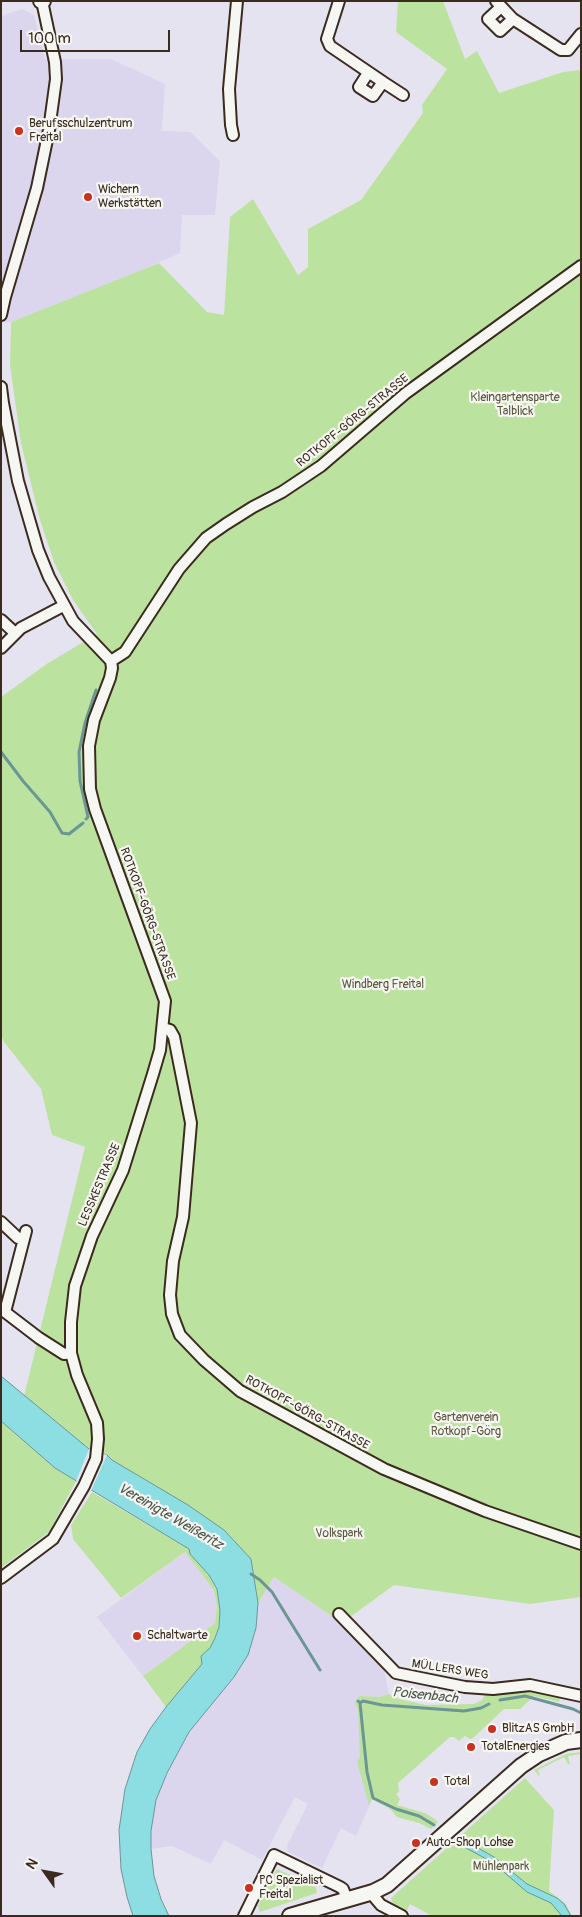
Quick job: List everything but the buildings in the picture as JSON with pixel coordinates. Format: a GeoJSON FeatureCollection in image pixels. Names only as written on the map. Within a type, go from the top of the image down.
{"type":"FeatureCollection","features":[{"type":"Feature","properties":{"kind":"main road"},"geometry":{"type":"LineString","coordinates":[[290,1916],[373,1892],[387,1885],[521,1766],[539,1754],[566,1742],[581,1740]]}},
{"type":"Feature","properties":{"kind":"street"},"geometry":{"type":"LineString","coordinates":[[1,315],[37,188],[49,130],[56,79],[50,29],[42,1]]}},
{"type":"Feature","properties":{"kind":"street"},"geometry":{"type":"LineString","coordinates":[[233,135],[229,89],[237,1]]}},
{"type":"Feature","properties":{"kind":"street"},"geometry":{"type":"LineString","coordinates":[[339,1],[327,39],[330,46],[403,95]]}},
{"type":"Feature","properties":{"kind":"street"},"geometry":{"type":"LineString","coordinates":[[513,19],[500,31],[488,19],[499,4],[513,19],[565,52],[581,34]]}},
{"type":"Feature","properties":{"kind":"street"},"geometry":{"type":"LineString","coordinates":[[368,73],[359,86],[373,96],[383,82]]}},
{"type":"Feature","properties":{"kind":"street","name":"ROTKOPF-GÖRG-STRASSE"},"geometry":{"type":"LineString","coordinates":[[581,266],[406,393],[321,466],[282,492],[226,524],[197,547],[156,601],[125,652],[111,661],[110,678],[94,720],[89,746],[90,789],[98,818],[165,1001],[163,1028],[170,1030],[174,1037],[191,1123],[183,1217],[173,1261],[170,1296],[172,1314],[180,1336],[240,1392],[384,1469],[485,1511],[581,1544]]}},
{"type":"Feature","properties":{"kind":"street"},"geometry":{"type":"LineString","coordinates":[[1,387],[6,445],[38,550],[73,621],[111,661]]}},
{"type":"Feature","properties":{"kind":"street"},"geometry":{"type":"LineString","coordinates":[[1,648],[20,628],[64,606]]}},
{"type":"Feature","properties":{"kind":"street"},"geometry":{"type":"LineString","coordinates":[[1,620],[16,633]]}},
{"type":"Feature","properties":{"kind":"street","name":"LESSKESTRASSE"},"geometry":{"type":"LineString","coordinates":[[1,1578],[53,1538],[93,1469],[98,1452],[97,1423],[77,1375],[71,1353],[70,1322],[75,1286],[92,1236],[123,1170],[160,1050],[163,1028]]}},
{"type":"Feature","properties":{"kind":"street"},"geometry":{"type":"LineString","coordinates":[[1,1222],[18,1238],[25,1235],[3,1311],[38,1338],[64,1354],[71,1353]]}},
{"type":"Feature","properties":{"kind":"street","name":"MÜLLERS WEG"},"geometry":{"type":"LineString","coordinates":[[339,1614],[396,1673],[465,1687],[493,1689],[530,1685],[581,1696]]}},
{"type":"Feature","properties":{"kind":"street"},"geometry":{"type":"LineString","coordinates":[[244,1916],[274,1855],[340,1887],[343,1889],[347,1899]]}},
{"type":"Feature","properties":{"kind":"street"},"geometry":{"type":"LineString","coordinates":[[373,1892],[381,1905],[397,1914]]}},
{"type":"Feature","properties":{"kind":"shaded area"},"geometry":{"type":"Polygon","coordinates":[[[22,9],[34,15],[45,59],[111,59],[165,84],[162,131],[190,132],[220,161],[215,215],[182,215],[180,253],[11,322],[1,322],[1,16],[22,9]]]}},
{"type":"Feature","properties":{"kind":"shaded area"},"geometry":{"type":"Polygon","coordinates":[[[185,1552],[214,1590],[217,1606],[215,1623],[143,1676],[97,1617],[185,1552]]]}},
{"type":"Feature","properties":{"kind":"shaded area"},"geometry":{"type":"Polygon","coordinates":[[[274,1577],[342,1623],[383,1665],[389,1694],[379,1697],[376,1791],[356,1836],[341,1828],[322,1868],[288,1852],[287,1845],[308,1804],[295,1797],[262,1860],[224,1840],[211,1864],[172,1846],[151,1849],[151,1831],[156,1800],[167,1773],[189,1732],[234,1677],[248,1655],[256,1628],[258,1603],[274,1577]]]}},
{"type":"Feature","properties":{"kind":"green space"},"geometry":{"type":"Polygon","coordinates":[[[398,1],[443,1],[465,59],[477,51],[499,93],[563,72],[581,70],[581,1597],[530,1604],[394,1585],[342,1623],[274,1577],[258,1603],[251,1559],[224,1530],[188,1505],[112,1460],[107,1455],[89,1449],[24,1396],[85,1147],[52,1135],[41,1089],[4,1042],[1,1035],[1,697],[48,663],[97,634],[73,600],[54,562],[40,520],[21,443],[10,365],[11,322],[159,263],[207,312],[224,315],[230,217],[253,199],[298,275],[308,267],[308,229],[361,200],[423,113],[422,105],[447,69],[396,32],[398,1]]]}},
{"type":"Feature","properties":{"kind":"green space"},"geometry":{"type":"Polygon","coordinates":[[[1,1421],[55,1468],[76,1481],[49,1532],[1,1568],[1,1421]]]}},
{"type":"Feature","properties":{"kind":"green space"},"geometry":{"type":"Polygon","coordinates":[[[92,1492],[189,1549],[217,1589],[220,1610],[219,1627],[215,1638],[210,1648],[202,1656],[202,1664],[166,1707],[143,1676],[215,1623],[217,1606],[214,1590],[185,1552],[121,1598],[73,1539],[71,1525],[92,1492]]]}},
{"type":"Feature","properties":{"kind":"green space"},"geometry":{"type":"Polygon","coordinates":[[[531,1687],[561,1695],[559,1702],[534,1696],[520,1709],[504,1709],[472,1739],[465,1736],[459,1741],[454,1737],[450,1737],[398,1783],[399,1792],[396,1794],[400,1799],[397,1805],[425,1813],[433,1818],[438,1822],[431,1829],[419,1823],[397,1817],[390,1809],[372,1799],[369,1805],[357,1762],[360,1756],[358,1711],[355,1702],[360,1696],[379,1697],[389,1694],[399,1699],[426,1705],[474,1704],[482,1700],[487,1692],[531,1687]]]}},
{"type":"Feature","properties":{"kind":"green space"},"geometry":{"type":"Polygon","coordinates":[[[581,1752],[581,1754],[568,1756],[570,1764],[568,1764],[564,1757],[538,1770],[540,1777],[534,1770],[566,1754],[581,1752]]]}},
{"type":"Feature","properties":{"kind":"green space","name":"Mühlenpark"},"geometry":{"type":"Polygon","coordinates":[[[525,1778],[554,1810],[549,1891],[565,1903],[572,1916],[432,1916],[410,1904],[406,1912],[392,1902],[391,1898],[525,1778]]]}},
{"type":"Feature","properties":{"kind":"green space"},"geometry":{"type":"Polygon","coordinates":[[[277,1869],[316,1887],[317,1893],[260,1912],[258,1906],[277,1869]]]}},
{"type":"Feature","properties":{"kind":"water","name":"Vereinigte Weißeritz"},"geometry":{"type":"Polygon","coordinates":[[[1,1376],[89,1449],[107,1455],[112,1460],[188,1505],[224,1530],[251,1559],[258,1603],[256,1628],[248,1655],[234,1677],[189,1732],[167,1773],[156,1800],[151,1831],[154,1876],[161,1899],[169,1916],[133,1916],[121,1869],[119,1830],[125,1789],[137,1752],[150,1729],[202,1664],[201,1656],[210,1648],[215,1638],[219,1627],[220,1610],[217,1589],[209,1575],[190,1554],[189,1549],[55,1468],[1,1421],[1,1376]]]}},
{"type":"Feature","properties":{"kind":"water"},"geometry":{"type":"Polygon","coordinates":[[[459,1837],[494,1857],[527,1884],[557,1898],[564,1904],[571,1916],[562,1916],[551,1903],[527,1892],[492,1862],[455,1842],[459,1837]]]}},
{"type":"Feature","properties":{"kind":"pier"},"geometry":{"type":"Polygon","coordinates":[[[89,1449],[107,1455],[91,1491],[76,1481],[89,1449]]]}},
{"type":"Feature","properties":{"kind":"waterway"},"geometry":{"type":"LineString","coordinates":[[86,819],[88,817],[80,781],[79,752],[85,723],[96,690]]}},
{"type":"Feature","properties":{"kind":"waterway"},"geometry":{"type":"LineString","coordinates":[[1,752],[50,812],[62,833],[69,834],[83,823]]}},
{"type":"Feature","properties":{"kind":"waterway","name":"Poisenbach"},"geometry":{"type":"LineString","coordinates":[[251,1574],[272,1592],[320,1670]]}},
{"type":"Feature","properties":{"kind":"waterway","name":"Poisenbach"},"geometry":{"type":"LineString","coordinates":[[500,1700],[525,1696],[573,1709],[581,1713]]}},
{"type":"Feature","properties":{"kind":"waterway","name":"Poisenbach"},"geometry":{"type":"LineString","coordinates":[[358,1701],[360,1703],[363,1701],[382,1705],[464,1711],[481,1708],[489,1704]]}},
{"type":"Feature","properties":{"kind":"waterway"},"geometry":{"type":"LineString","coordinates":[[360,1703],[367,1772],[373,1798],[396,1809],[419,1816],[434,1825]]}},
{"type":"Feature","properties":{"kind":"place","name":"Berufsschulzentrum Freital"},"geometry":{"type":"Point","coordinates":[19,131]}},
{"type":"Feature","properties":{"kind":"place","name":"Wichern Werkstätten"},"geometry":{"type":"Point","coordinates":[88,197]}},
{"type":"Feature","properties":{"kind":"place","name":"Schaltwarte"},"geometry":{"type":"Point","coordinates":[137,1636]}},
{"type":"Feature","properties":{"kind":"place","name":"BlitzAS GmbH"},"geometry":{"type":"Point","coordinates":[492,1729]}},
{"type":"Feature","properties":{"kind":"place","name":"TotalEnergies"},"geometry":{"type":"Point","coordinates":[471,1747]}},
{"type":"Feature","properties":{"kind":"place","name":"Total"},"geometry":{"type":"Point","coordinates":[434,1782]}},
{"type":"Feature","properties":{"kind":"place","name":"Auto-Shop Lohse"},"geometry":{"type":"Point","coordinates":[416,1843]}},
{"type":"Feature","properties":{"kind":"place","name":"PC Spezialist Freital"},"geometry":{"type":"Point","coordinates":[249,1888]}},
{"type":"Feature","properties":{"kind":"park label","name":"Kleingartensparte Talblick"},"geometry":{"type":"Point","coordinates":[515,405]}},
{"type":"Feature","properties":{"kind":"park label","name":"Windberg Freital"},"geometry":{"type":"Point","coordinates":[383,985]}},
{"type":"Feature","properties":{"kind":"park label","name":"Gartenverein Rotkopf-Görg"},"geometry":{"type":"Point","coordinates":[466,1425]}},
{"type":"Feature","properties":{"kind":"park label","name":"Volkspark"},"geometry":{"type":"Point","coordinates":[339,1534]}}]}
